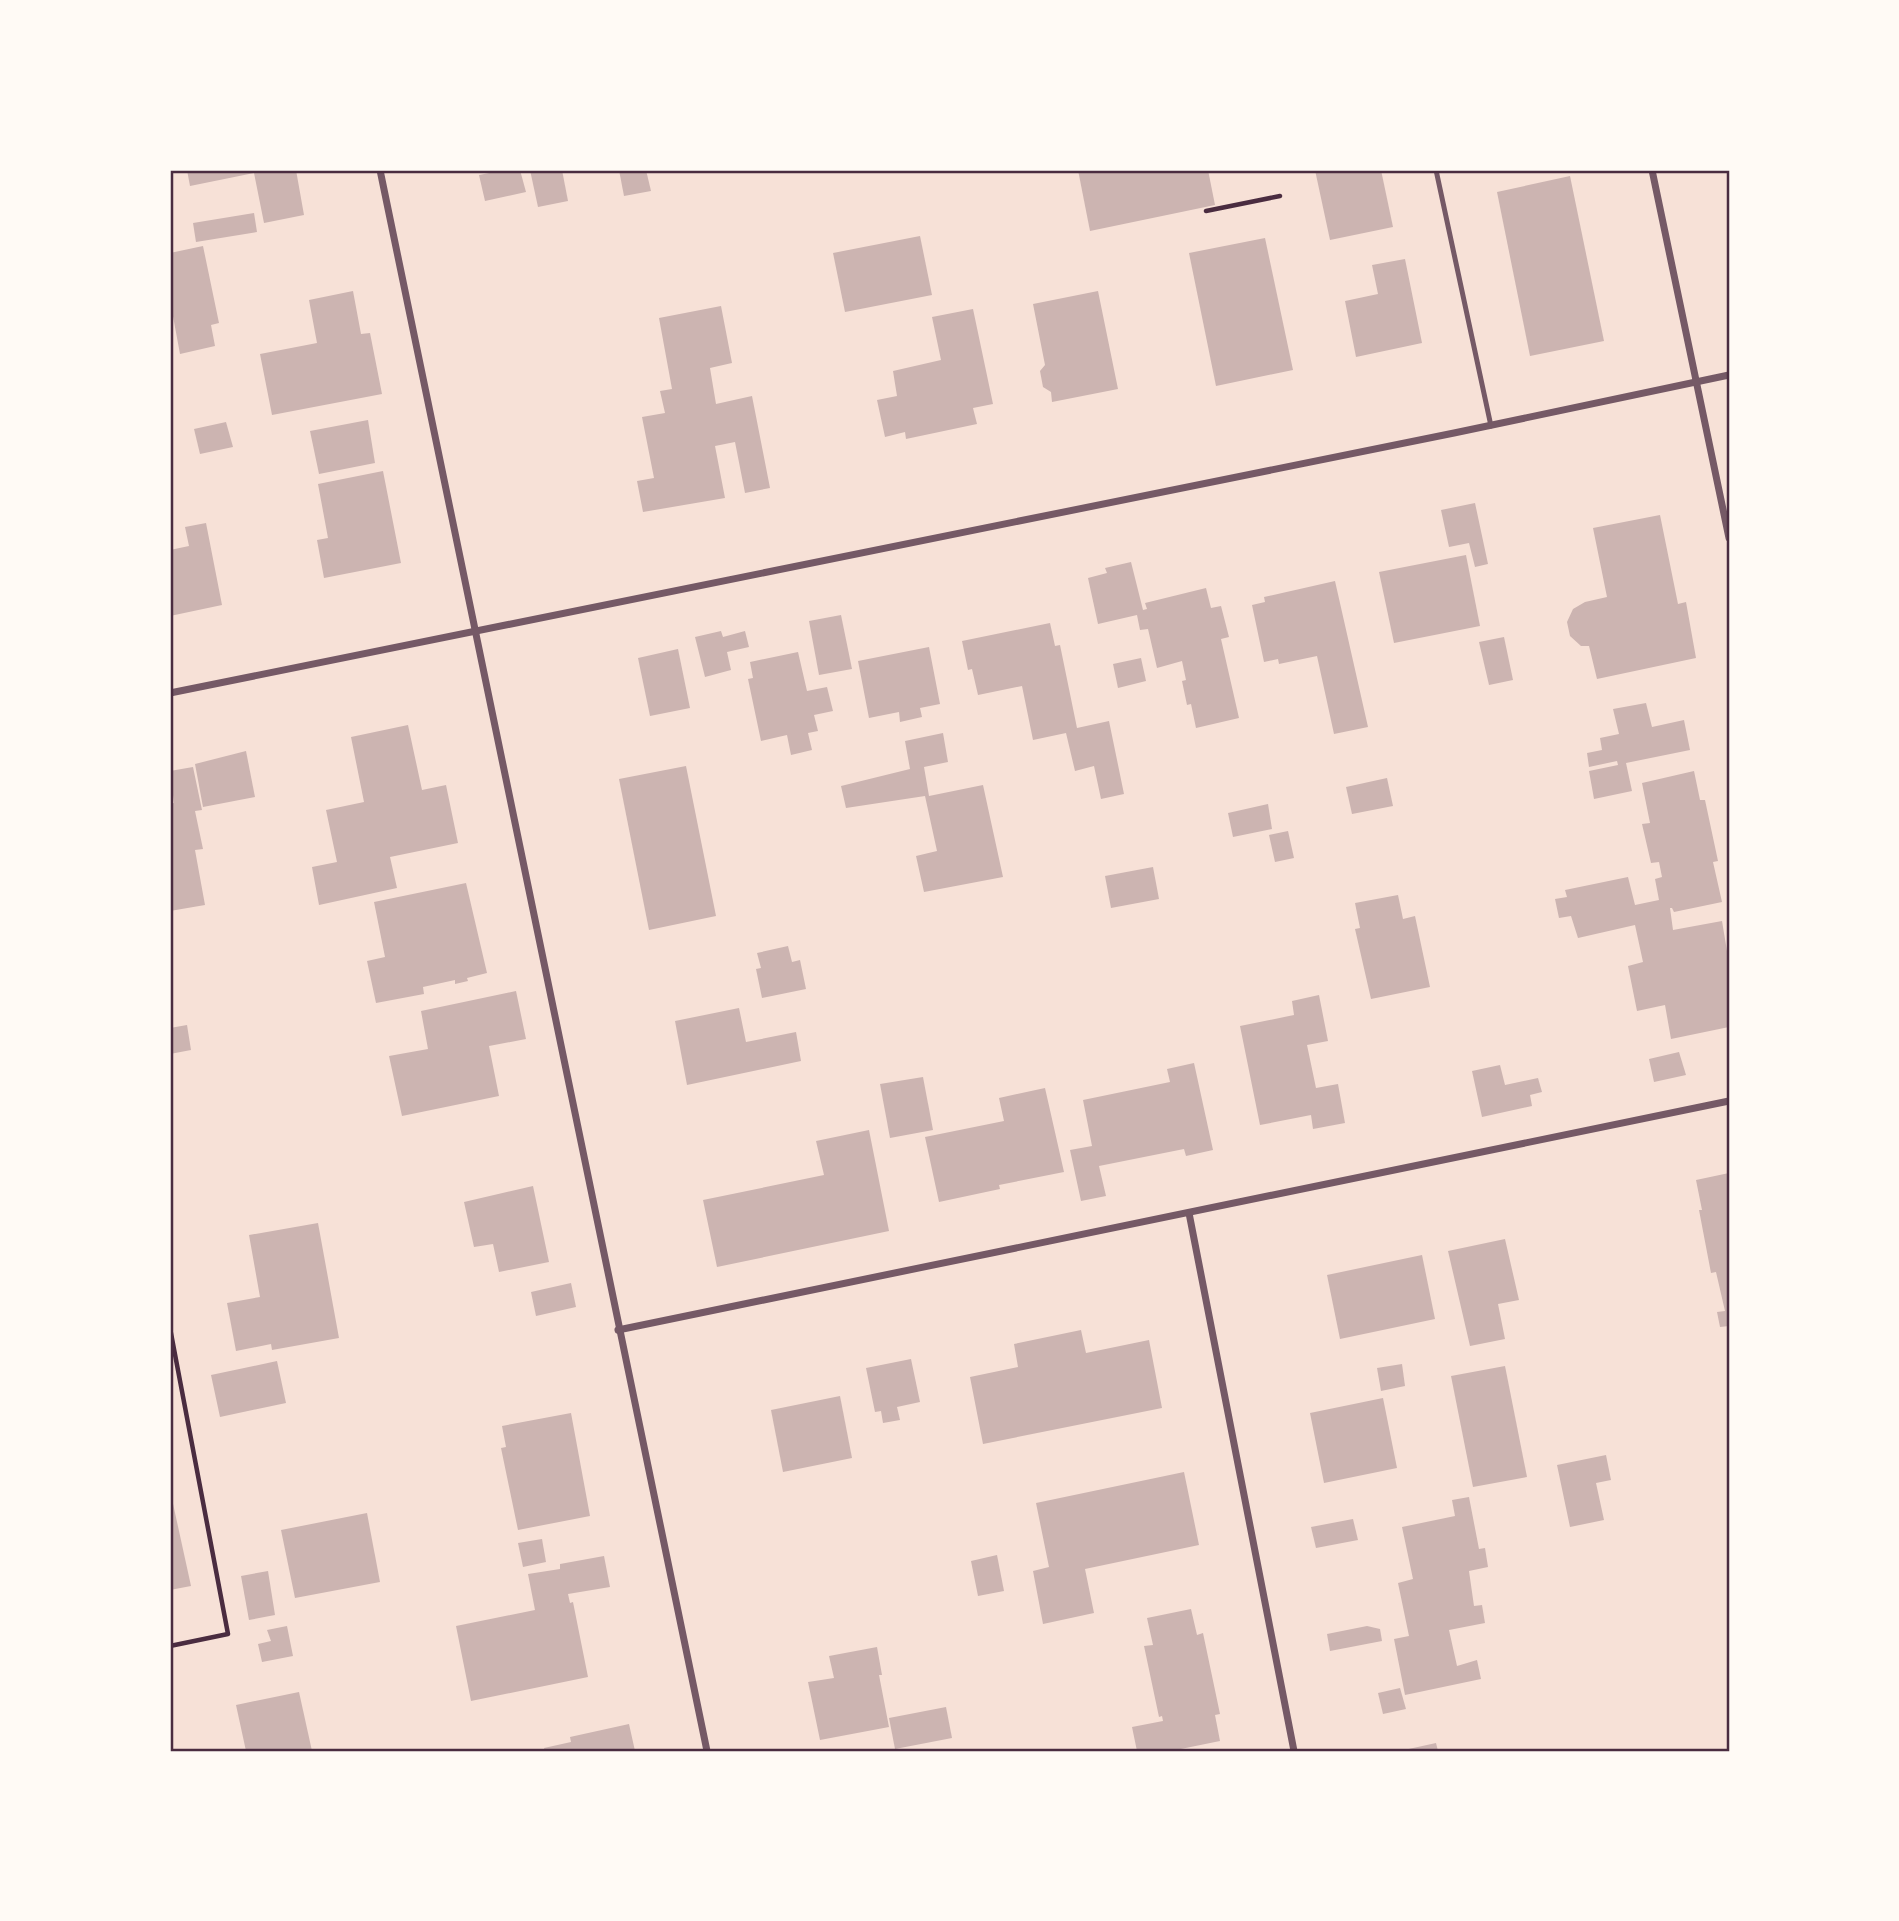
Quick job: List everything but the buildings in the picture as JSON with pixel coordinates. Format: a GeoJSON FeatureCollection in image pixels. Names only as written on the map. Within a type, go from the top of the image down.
{"type":"FeatureCollection","features":[{"type":"Feature","properties":{"kind":"street"},"geometry":{"type":"LineString","coordinates":[[380,170],[707,1751]]}},
{"type":"Feature","properties":{"kind":"street"},"geometry":{"type":"LineString","coordinates":[[1653,170],[1729,538]]}},
{"type":"Feature","properties":{"kind":"street"},"geometry":{"type":"LineString","coordinates":[[170,693],[1491,426],[1729,374]]}},
{"type":"Feature","properties":{"kind":"street"},"geometry":{"type":"LineString","coordinates":[[618,1330],[1729,1101]]}},
{"type":"Feature","properties":{"kind":"street"},"geometry":{"type":"LineString","coordinates":[[1189,1213],[1294,1751]]}},
{"type":"Feature","properties":{"kind":"lane"},"geometry":{"type":"LineString","coordinates":[[1436,170],[1491,426]]}},
{"type":"Feature","properties":{"kind":"path"},"geometry":{"type":"LineString","coordinates":[[1206,211],[1280,196]]}},
{"type":"Feature","properties":{"kind":"path"},"geometry":{"type":"LineString","coordinates":[[170,1328],[228,1633],[170,1646]]}}]}
